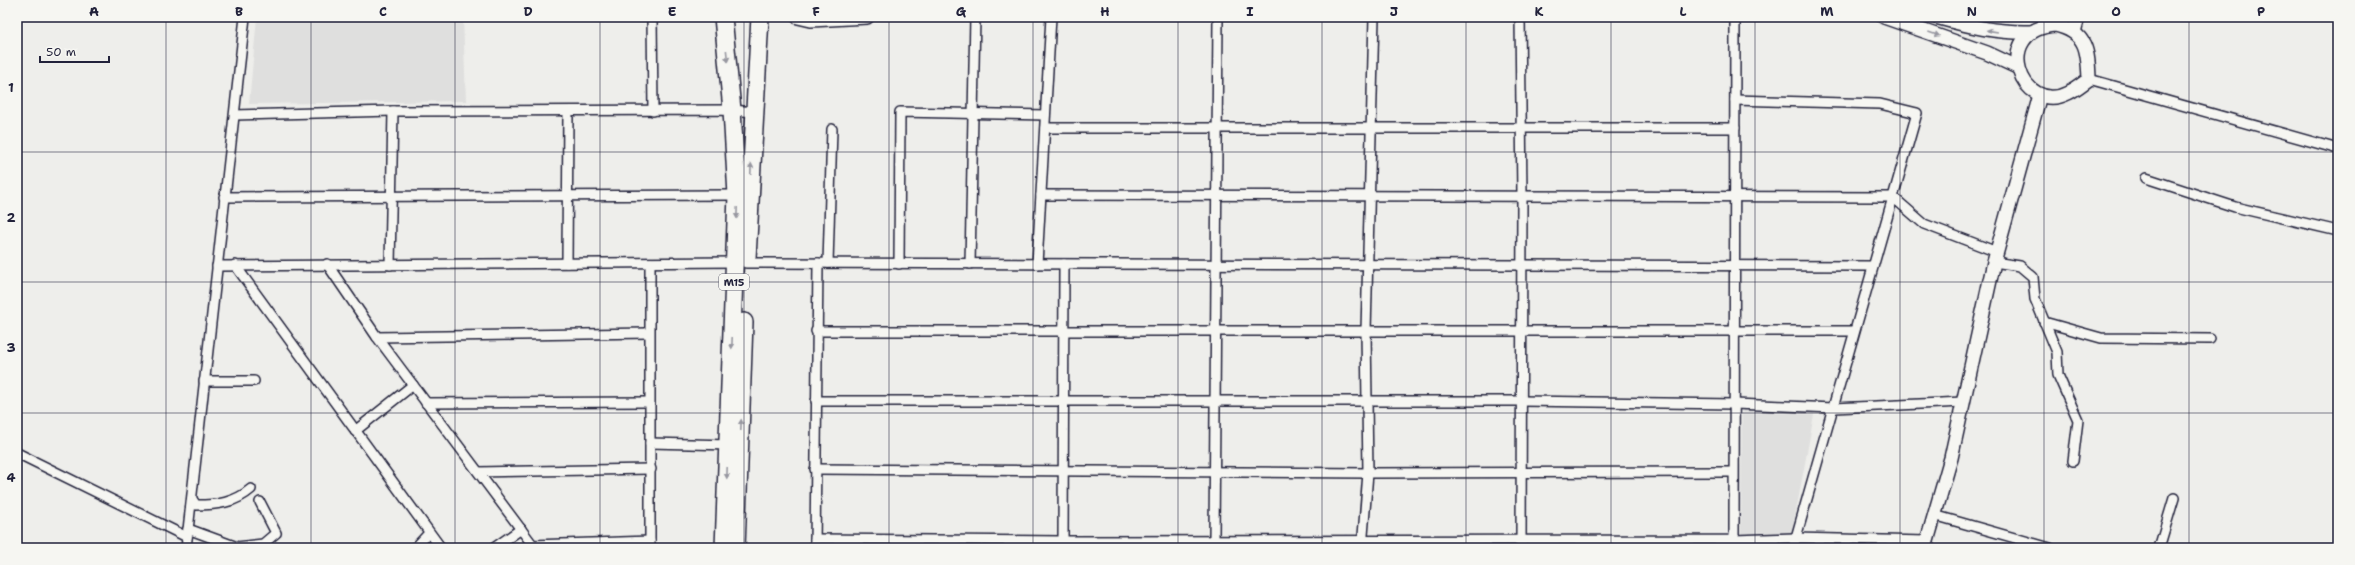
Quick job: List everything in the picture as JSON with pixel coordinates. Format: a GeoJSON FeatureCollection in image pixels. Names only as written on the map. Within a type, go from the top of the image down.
{"type":"FeatureCollection","features":[{"type":"Feature","properties":{"kind":"highway","name":"M15"},"geometry":{"type":"LineString","coordinates":[[723,17],[732,110],[741,263]]}},
{"type":"Feature","properties":{"kind":"highway","name":"M15"},"geometry":{"type":"LineString","coordinates":[[736,548],[734,445],[741,263],[754,112],[760,17]]}},
{"type":"Feature","properties":{"kind":"highway","name":"M15"},"geometry":{"type":"LineString","coordinates":[[724,548],[734,445]]}},
{"type":"Feature","properties":{"kind":"street"},"geometry":{"type":"LineString","coordinates":[[186,548],[245,17]]}},
{"type":"Feature","properties":{"kind":"street"},"geometry":{"type":"LineString","coordinates":[[652,17],[652,111]]}},
{"type":"Feature","properties":{"kind":"street"},"geometry":{"type":"LineString","coordinates":[[798,17],[811,20],[867,17]]}},
{"type":"Feature","properties":{"kind":"street"},"geometry":{"type":"LineString","coordinates":[[970,264],[975,17]]}},
{"type":"Feature","properties":{"kind":"street"},"geometry":{"type":"LineString","coordinates":[[1037,264],[1050,17]]}},
{"type":"Feature","properties":{"kind":"street"},"geometry":{"type":"LineString","coordinates":[[1208,548],[1214,540],[1218,17]]}},
{"type":"Feature","properties":{"kind":"street"},"geometry":{"type":"LineString","coordinates":[[1362,544],[1368,473],[1366,331],[1374,17]]}},
{"type":"Feature","properties":{"kind":"street"},"geometry":{"type":"LineString","coordinates":[[1520,17],[1522,128],[1521,544]]}},
{"type":"Feature","properties":{"kind":"street"},"geometry":{"type":"LineString","coordinates":[[1734,544],[1735,17]]}},
{"type":"Feature","properties":{"kind":"street"},"geometry":{"type":"LineString","coordinates":[[1884,17],[1987,53],[2017,66]]}},
{"type":"Feature","properties":{"kind":"street"},"geometry":{"type":"LineString","coordinates":[[1936,17],[1949,19],[1973,28],[2006,33],[2031,32]]}},
{"type":"Feature","properties":{"kind":"street"},"geometry":{"type":"LineString","coordinates":[[2074,32],[2078,17]]}},
{"type":"Feature","properties":{"kind":"street"},"geometry":{"type":"LineString","coordinates":[[2089,79],[2087,52],[2082,41],[2074,32],[2065,27],[2047,22],[2031,32],[2022,42],[2017,54],[2017,66],[2025,84],[2040,95],[2054,97],[2067,94],[2089,79],[2338,149]]}},
{"type":"Feature","properties":{"kind":"street"},"geometry":{"type":"LineString","coordinates":[[818,263],[816,331],[815,544],[1062,544],[1214,540],[1362,544],[1734,544],[1794,538],[1926,545],[1951,458],[1996,257],[2040,95]]}},
{"type":"Feature","properties":{"kind":"street"},"geometry":{"type":"LineString","coordinates":[[1735,100],[1880,104],[1917,113],[1854,331],[1834,408],[1792,548]]}},
{"type":"Feature","properties":{"kind":"street"},"geometry":{"type":"LineString","coordinates":[[235,115],[393,111],[568,112],[732,110],[754,112]]}},
{"type":"Feature","properties":{"kind":"street"},"geometry":{"type":"LineString","coordinates":[[390,265],[393,111]]}},
{"type":"Feature","properties":{"kind":"street"},"geometry":{"type":"LineString","coordinates":[[567,263],[568,112]]}},
{"type":"Feature","properties":{"kind":"street"},"geometry":{"type":"LineString","coordinates":[[899,264],[900,112],[1045,115]]}},
{"type":"Feature","properties":{"kind":"street"},"geometry":{"type":"LineString","coordinates":[[1044,128],[1735,128]]}},
{"type":"Feature","properties":{"kind":"street"},"geometry":{"type":"LineString","coordinates":[[828,263],[832,129]]}},
{"type":"Feature","properties":{"kind":"street"},"geometry":{"type":"LineString","coordinates":[[2146,178],[2235,207],[2338,231]]}},
{"type":"Feature","properties":{"kind":"street"},"geometry":{"type":"LineString","coordinates":[[224,197],[738,195]]}},
{"type":"Feature","properties":{"kind":"street"},"geometry":{"type":"LineString","coordinates":[[1041,195],[1893,197],[1924,224],[1996,257],[2020,266],[2033,277],[2035,299],[2057,352],[2058,375],[2078,420],[2072,462]]}},
{"type":"Feature","properties":{"kind":"street"},"geometry":{"type":"LineString","coordinates":[[327,264],[377,337],[534,546],[650,544],[650,263]]}},
{"type":"Feature","properties":{"kind":"street"},"geometry":{"type":"LineString","coordinates":[[217,266],[327,264],[828,263],[1873,266]]}},
{"type":"Feature","properties":{"kind":"street"},"geometry":{"type":"LineString","coordinates":[[1062,544],[1064,470],[1062,401],[1064,264]]}},
{"type":"Feature","properties":{"kind":"street"},"geometry":{"type":"LineString","coordinates":[[235,265],[441,548]]}},
{"type":"Feature","properties":{"kind":"street"},"geometry":{"type":"LineString","coordinates":[[2044,322],[2101,338],[2210,339]]}},
{"type":"Feature","properties":{"kind":"street"},"geometry":{"type":"LineString","coordinates":[[816,331],[1854,331]]}},
{"type":"Feature","properties":{"kind":"street"},"geometry":{"type":"LineString","coordinates":[[377,337],[649,333]]}},
{"type":"Feature","properties":{"kind":"street"},"geometry":{"type":"LineString","coordinates":[[204,382],[254,381]]}},
{"type":"Feature","properties":{"kind":"street"},"geometry":{"type":"LineString","coordinates":[[355,431],[413,385]]}},
{"type":"Feature","properties":{"kind":"street"},"geometry":{"type":"LineString","coordinates":[[816,401],[1522,402],[1734,404],[1834,408],[1963,402]]}},
{"type":"Feature","properties":{"kind":"street"},"geometry":{"type":"LineString","coordinates":[[426,403],[649,402]]}},
{"type":"Feature","properties":{"kind":"street"},"geometry":{"type":"LineString","coordinates":[[650,443],[734,445]]}},
{"type":"Feature","properties":{"kind":"street"},"geometry":{"type":"LineString","coordinates":[[17,453],[188,533],[237,547],[263,544],[276,533],[260,502]]}},
{"type":"Feature","properties":{"kind":"street"},"geometry":{"type":"LineString","coordinates":[[815,469],[1368,473],[1733,472]]}},
{"type":"Feature","properties":{"kind":"street"},"geometry":{"type":"LineString","coordinates":[[479,472],[651,470]]}},
{"type":"Feature","properties":{"kind":"street"},"geometry":{"type":"LineString","coordinates":[[192,500],[196,505],[216,505],[240,498],[251,490]]}},
{"type":"Feature","properties":{"kind":"street"},"geometry":{"type":"LineString","coordinates":[[2159,548],[2174,498]]}},
{"type":"Feature","properties":{"kind":"street"},"geometry":{"type":"LineString","coordinates":[[1934,515],[2050,548]]}},
{"type":"Feature","properties":{"kind":"street"},"geometry":{"type":"LineString","coordinates":[[494,548],[521,528]]}},
{"type":"Feature","properties":{"kind":"street"},"geometry":{"type":"LineString","coordinates":[[415,548],[429,533]]}},
{"type":"Feature","properties":{"kind":"shaded area"},"geometry":{"type":"Polygon","coordinates":[[[257,17],[463,17],[466,101],[249,104],[257,17]]]}},
{"type":"Feature","properties":{"kind":"shaded area"},"geometry":{"type":"Polygon","coordinates":[[[1815,409],[1792,533],[1741,535],[1742,410],[1815,409]]]}}]}
